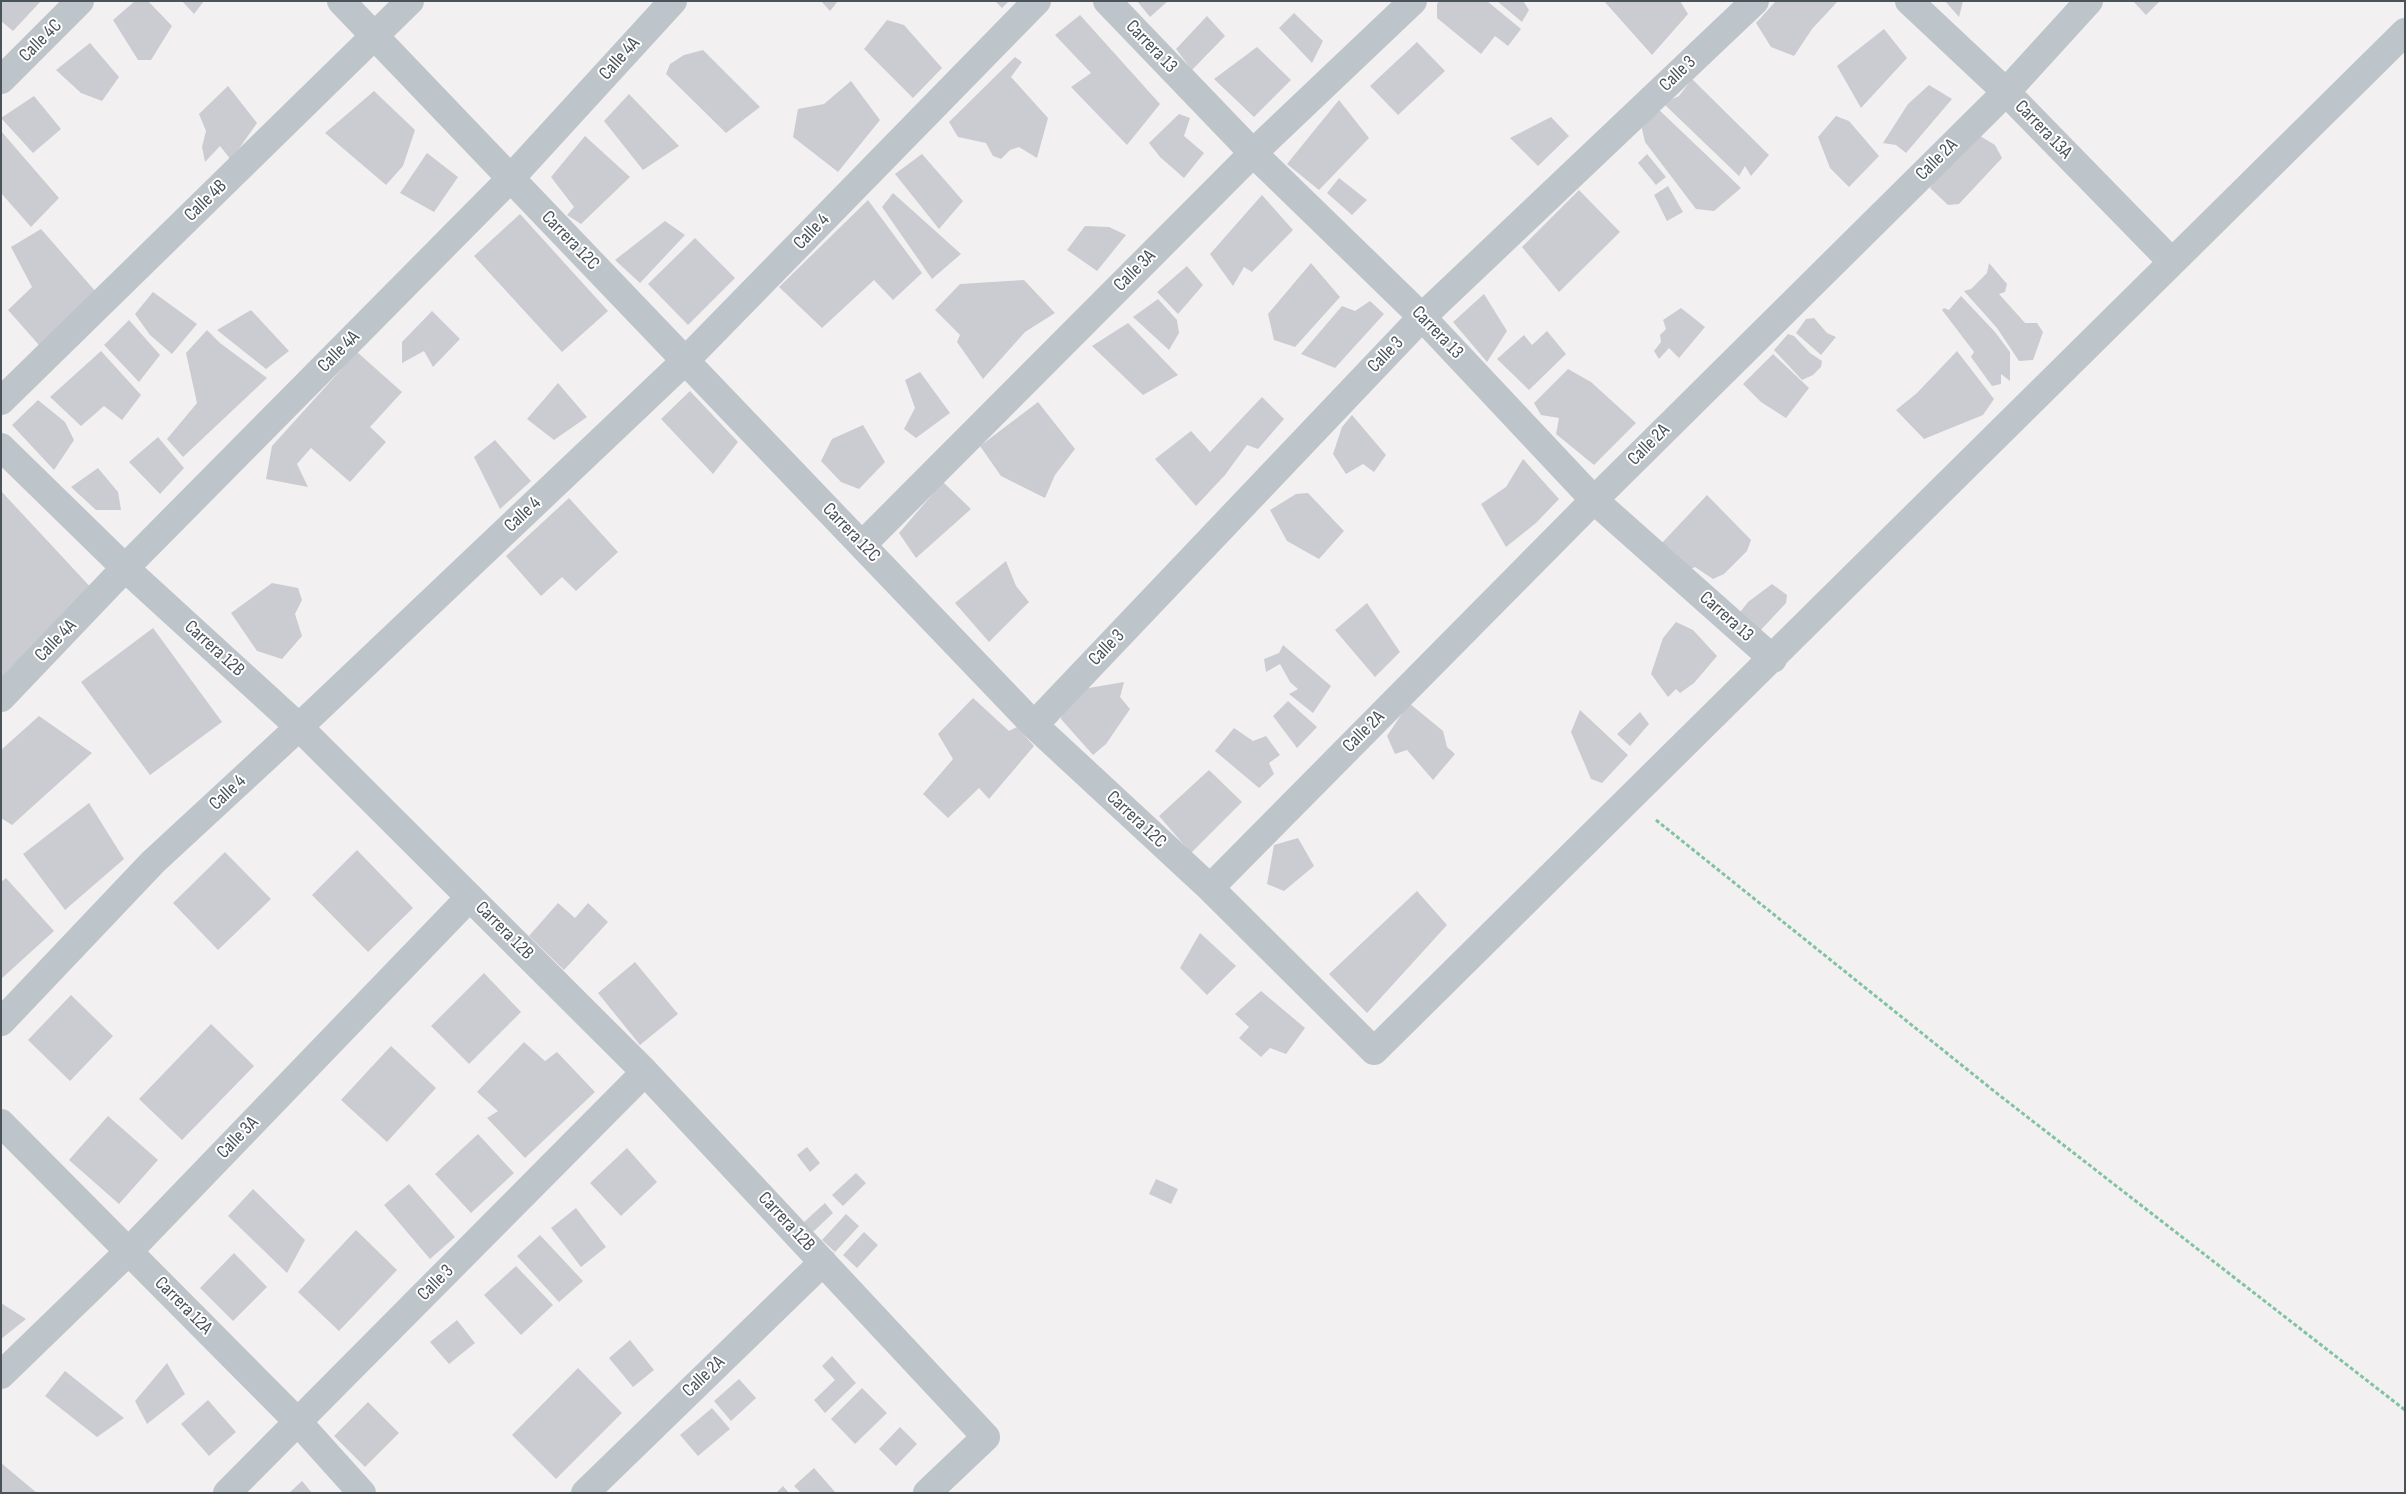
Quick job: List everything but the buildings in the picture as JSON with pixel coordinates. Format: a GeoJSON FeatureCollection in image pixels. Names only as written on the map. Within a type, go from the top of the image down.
{"type":"FeatureCollection","features":[{"type":"Feature","properties":{"kind":"street","name":"Calle 4C"},"geometry":{"type":"LineString","coordinates":[[1,80],[80,1]]}},
{"type":"Feature","properties":{"kind":"street","name":"Carrera 12C"},"geometry":{"type":"LineString","coordinates":[[341,1],[1034,725],[1210,888],[1374,1051],[1630,800]]}},
{"type":"Feature","properties":{"kind":"street","name":"Calle 4B"},"geometry":{"type":"LineString","coordinates":[[1,401],[410,1]]}},
{"type":"Feature","properties":{"kind":"street","name":"Calle 4A"},"geometry":{"type":"LineString","coordinates":[[1,698],[125,568],[510,179],[673,1]]}},
{"type":"Feature","properties":{"kind":"street","name":"Calle 4"},"geometry":{"type":"LineString","coordinates":[[1,1022],[153,862],[300,727],[686,360],[1037,1]]}},
{"type":"Feature","properties":{"kind":"street","name":"Carrera 13"},"geometry":{"type":"LineString","coordinates":[[1107,1],[1253,153],[1422,317],[1594,500],[1773,659]]}},
{"type":"Feature","properties":{"kind":"street","name":"Calle 3A"},"geometry":{"type":"LineString","coordinates":[[862,545],[1253,153],[1413,1]]}},
{"type":"Feature","properties":{"kind":"street","name":"Calle 3"},"geometry":{"type":"LineString","coordinates":[[1034,725],[1422,317],[1755,1]]}},
{"type":"Feature","properties":{"kind":"street","name":"Carrera 13A"},"geometry":{"type":"LineString","coordinates":[[1909,1],[2006,92],[2172,262]]}},
{"type":"Feature","properties":{"kind":"street","name":"Calle 2A"},"geometry":{"type":"LineString","coordinates":[[1210,888],[1594,500],[2006,92],[2089,1]]}},
{"type":"Feature","properties":{"kind":"street"},"geometry":{"type":"LineString","coordinates":[[1630,800],[2405,32]]}},
{"type":"Feature","properties":{"kind":"street","name":"Carrera 12B"},"geometry":{"type":"LineString","coordinates":[[1,447],[125,568],[300,727],[646,1072],[986,1437],[927,1493]]}},
{"type":"Feature","properties":{"kind":"street","name":"Calle 3A"},"geometry":{"type":"LineString","coordinates":[[1,1375],[129,1251],[470,897]]}},
{"type":"Feature","properties":{"kind":"street","name":"Calle 3"},"geometry":{"type":"LineString","coordinates":[[227,1493],[646,1072]]}},
{"type":"Feature","properties":{"kind":"street","name":"Carrera 12A"},"geometry":{"type":"LineString","coordinates":[[1,1123],[298,1422],[362,1493]]}},
{"type":"Feature","properties":{"kind":"street","name":"Calle 2A"},"geometry":{"type":"LineString","coordinates":[[585,1493],[823,1262]]}},
{"type":"Feature","properties":{"kind":"path"},"geometry":{"type":"LineString","coordinates":[[1630,800],[1999,1095],[2405,1410]]}}]}
